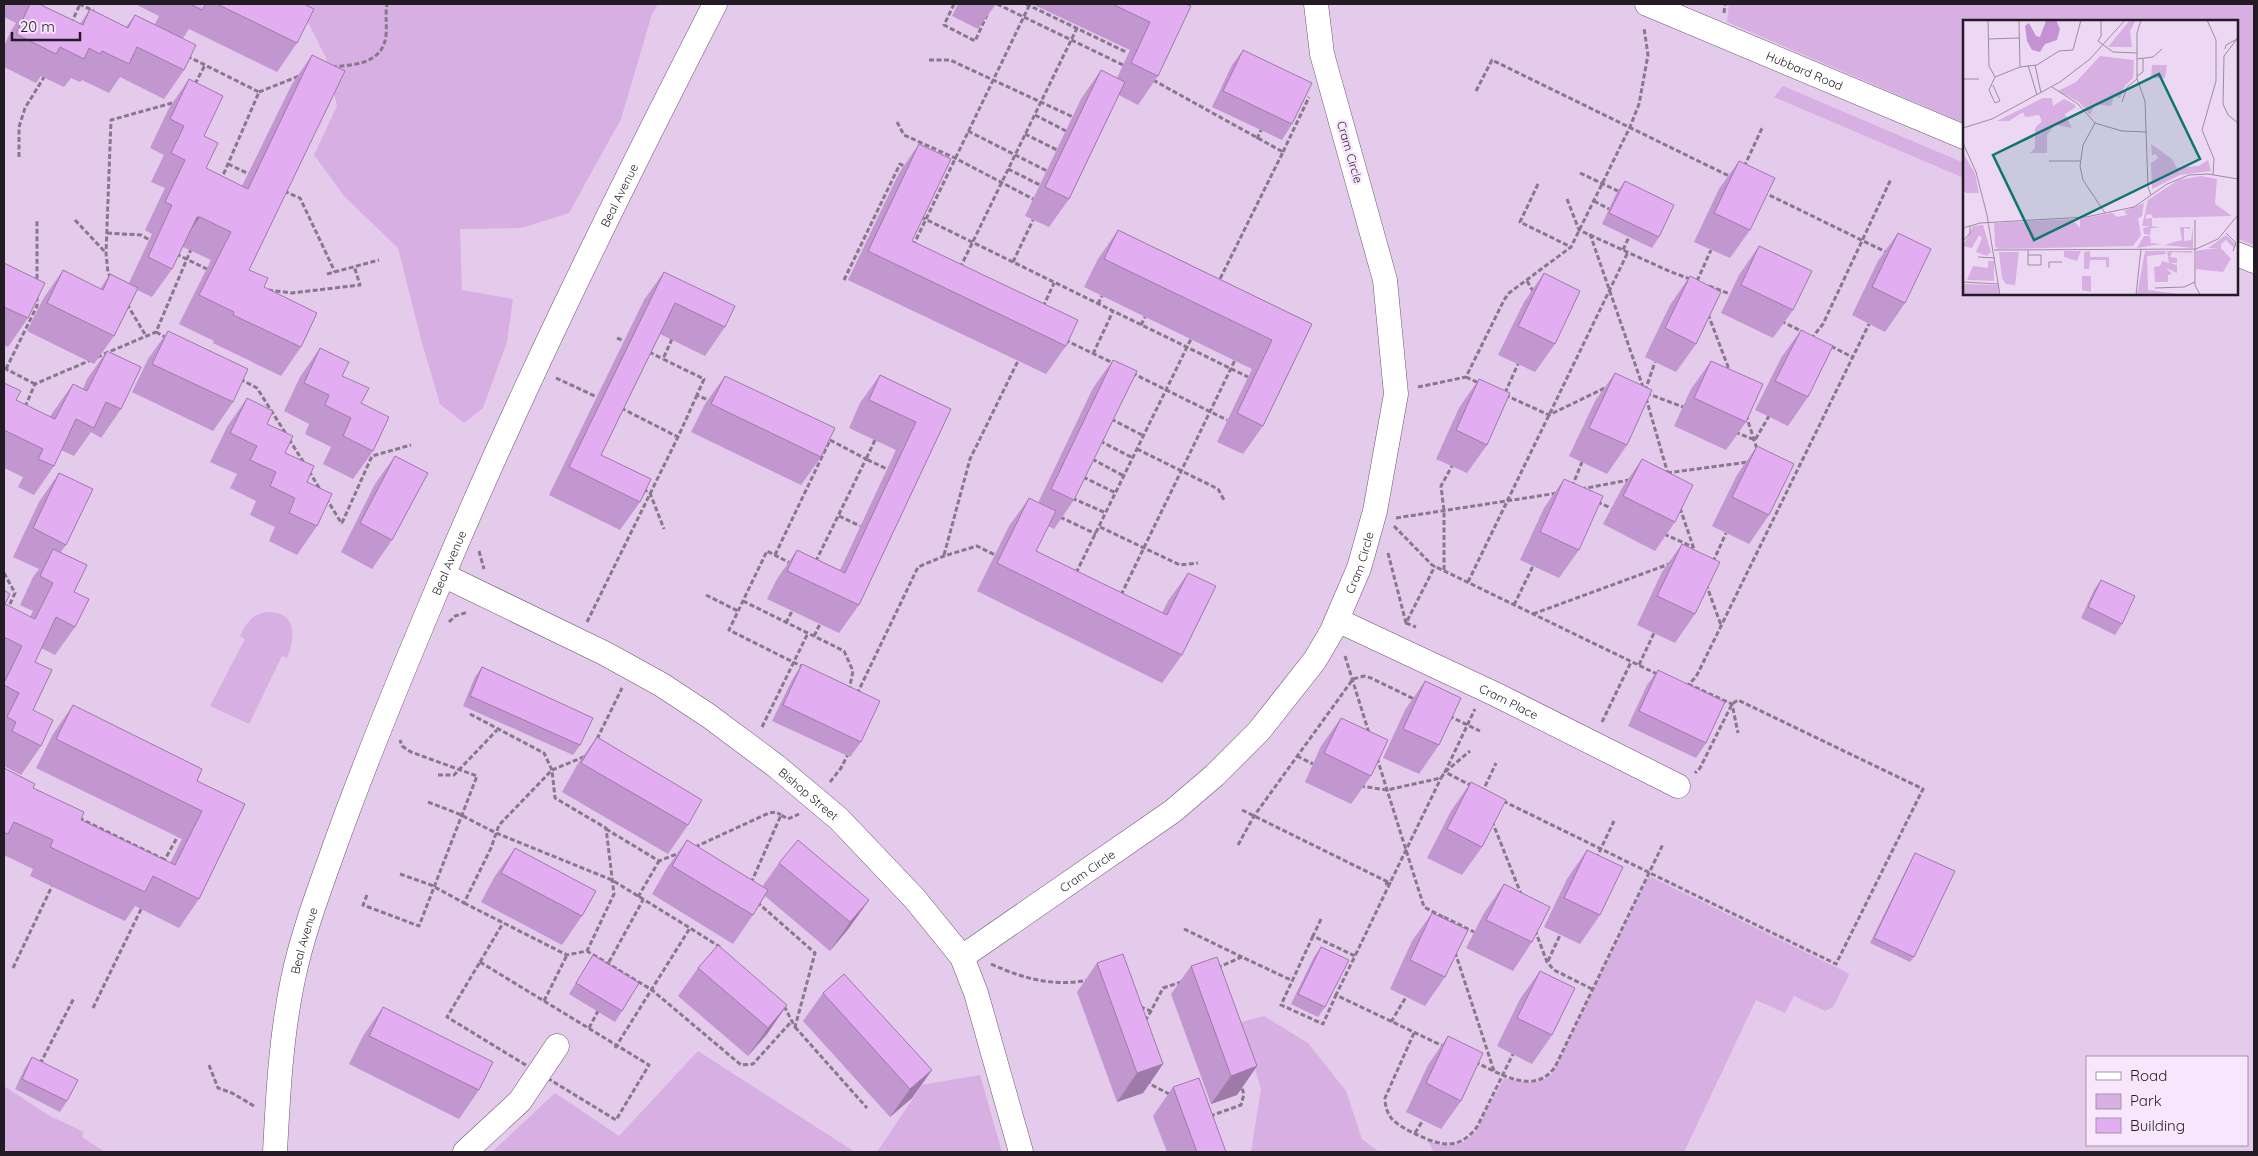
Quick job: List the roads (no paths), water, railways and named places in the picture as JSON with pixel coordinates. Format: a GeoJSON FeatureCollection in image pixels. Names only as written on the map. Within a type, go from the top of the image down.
{"type":"FeatureCollection","features":[{"type":"Feature","properties":{"kind":"street","name":"Beal Avenue"},"geometry":{"type":"LineString","coordinates":[[275,1152],[284,1027],[293,978],[306,928],[372,746],[475,498],[606,219],[715,4]]}},
{"type":"Feature","properties":{"kind":"street","name":"Cram Circle"},"geometry":{"type":"LineString","coordinates":[[962,957],[1173,811],[1215,775],[1259,731],[1284,702],[1315,660],[1334,625],[1359,568],[1375,511],[1396,394],[1385,280],[1322,54],[1316,4]]}},
{"type":"Feature","properties":{"kind":"street","name":"Hubbard Road"},"geometry":{"type":"LineString","coordinates":[[1646,13],[1963,137]]}},
{"type":"Feature","properties":{"kind":"street"},"geometry":{"type":"LineString","coordinates":[[2238,254],[2254,261]]}},
{"type":"Feature","properties":{"kind":"street","name":"Bishop Street"},"geometry":{"type":"LineString","coordinates":[[443,575],[606,654],[662,685],[709,716],[776,766],[839,818],[915,899],[962,957],[985,1023],[1021,1152]]}},
{"type":"Feature","properties":{"kind":"street","name":"Cram Place"},"geometry":{"type":"LineString","coordinates":[[1334,625],[1497,695],[1684,780]]}},
{"type":"Feature","properties":{"kind":"street"},"geometry":{"type":"LineString","coordinates":[[466,1152],[520,1101],[557,1046]]}}]}
